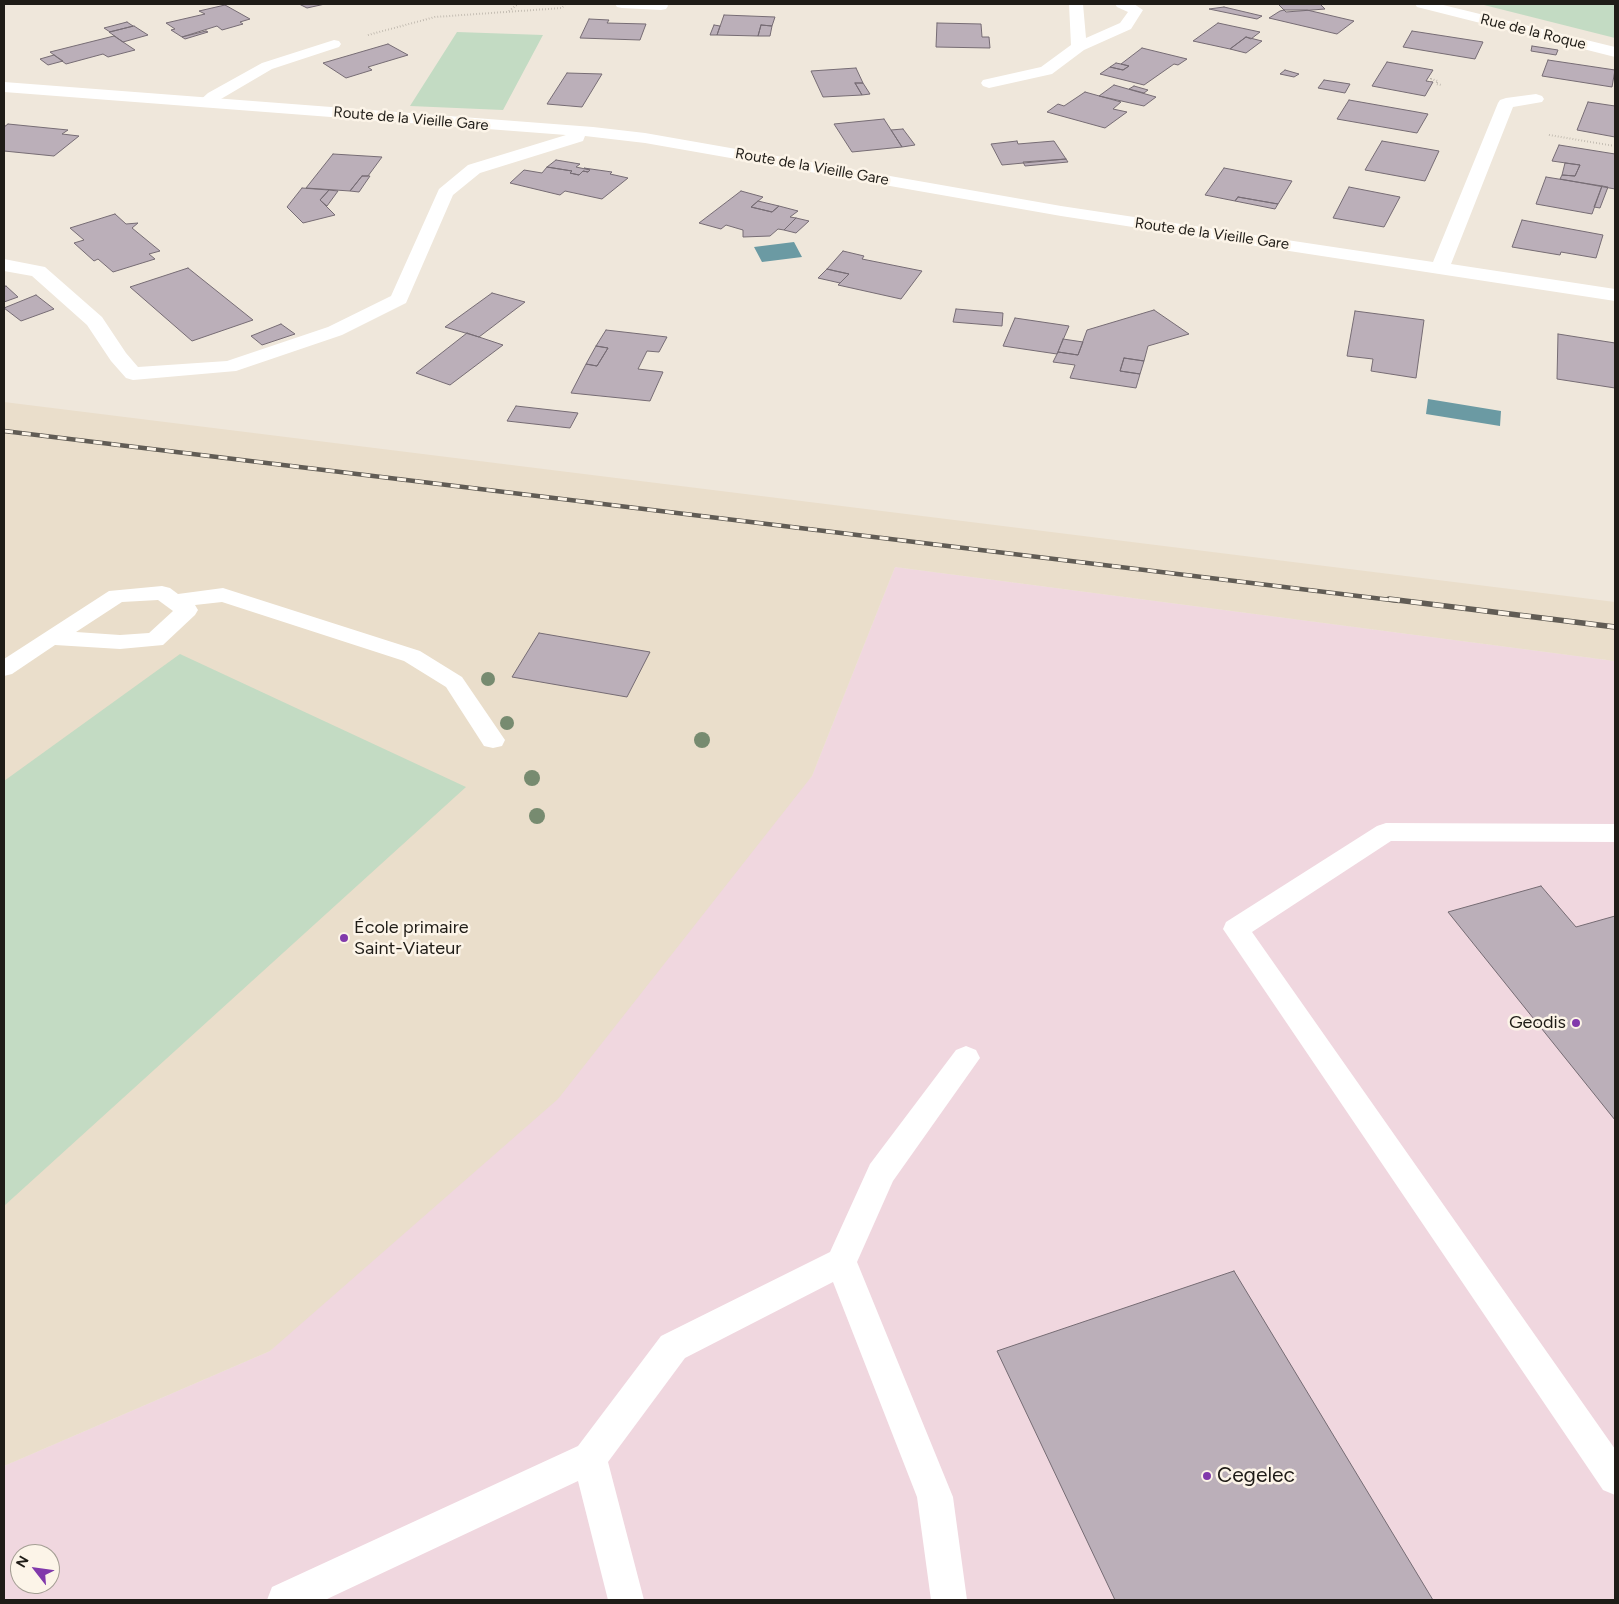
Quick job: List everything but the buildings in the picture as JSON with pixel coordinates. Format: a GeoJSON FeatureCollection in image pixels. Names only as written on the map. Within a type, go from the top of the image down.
{"type":"FeatureCollection","features":[{"type":"Feature","properties":{"kind":"street"},"geometry":{"type":"LineString","coordinates":[[622,4],[661,6]]}},
{"type":"Feature","properties":{"kind":"street"},"geometry":{"type":"LineString","coordinates":[[1076,4],[1080,47]]}},
{"type":"Feature","properties":{"kind":"street"},"geometry":{"type":"LineString","coordinates":[[989,83],[1046,72],[1080,47],[1126,26],[1136,10],[1122,4]]}},
{"type":"Feature","properties":{"kind":"street","name":"Rue de la Roque"},"geometry":{"type":"LineString","coordinates":[[1422,4],[1615,52]]}},
{"type":"Feature","properties":{"kind":"street","name":"Route de la Vieille Gare"},"geometry":{"type":"LineString","coordinates":[[4,87],[505,127],[593,132],[645,138],[1061,211],[1615,295]]}},
{"type":"Feature","properties":{"kind":"street"},"geometry":{"type":"LineString","coordinates":[[1440,268],[1506,103],[1536,99]]}},
{"type":"Feature","properties":{"kind":"street"},"geometry":{"type":"LineString","coordinates":[[4,265],[38,271],[95,321],[118,357],[133,374],[229,366],[335,332],[400,299],[445,192],[474,170],[593,132]]}},
{"type":"Feature","properties":{"kind":"lane"},"geometry":{"type":"LineString","coordinates":[[204,103],[267,66],[334,44]]}},
{"type":"Feature","properties":{"kind":"lane"},"geometry":{"type":"LineString","coordinates":[[4,669],[51,638],[117,596],[162,593],[187,610],[155,640],[120,642],[51,638]]}},
{"type":"Feature","properties":{"kind":"lane"},"geometry":{"type":"LineString","coordinates":[[174,601],[223,595],[412,656],[454,682],[493,740]]}},
{"type":"Feature","properties":{"kind":"lane"},"geometry":{"type":"LineString","coordinates":[[1615,833],[1386,832],[1236,929],[1615,1478]]}},
{"type":"Feature","properties":{"kind":"lane"},"geometry":{"type":"LineString","coordinates":[[285,1600],[590,1458],[673,1347],[841,1262],[881,1173],[966,1058]]}},
{"type":"Feature","properties":{"kind":"lane"},"geometry":{"type":"LineString","coordinates":[[841,1262],[934,1496],[948,1600]]}},
{"type":"Feature","properties":{"kind":"lane"},"geometry":{"type":"LineString","coordinates":[[590,1458],[626,1600]]}},
{"type":"Feature","properties":{"kind":"path"},"geometry":{"type":"LineString","coordinates":[[508,12],[518,4]]}},
{"type":"Feature","properties":{"kind":"path"},"geometry":{"type":"LineString","coordinates":[[334,44],[434,17],[562,8],[565,4]]}},
{"type":"Feature","properties":{"kind":"path"},"geometry":{"type":"LineString","coordinates":[[1430,82],[1431,79],[1438,81],[1436,84],[1442,85]]}},
{"type":"Feature","properties":{"kind":"path"},"geometry":{"type":"LineString","coordinates":[[1496,126],[1615,146]]}},
{"type":"Feature","properties":{"kind":"shaded area","name":"École primaire Saint-Viateur"},"geometry":{"type":"Polygon","coordinates":[[[4,402],[1615,602],[1615,661],[895,567],[812,776],[558,1099],[270,1351],[4,1466],[4,402]]]}},
{"type":"Feature","properties":{"kind":"shaded area"},"geometry":{"type":"Polygon","coordinates":[[[895,567],[1615,661],[1615,1600],[4,1600],[4,1466],[270,1351],[812,776],[895,567]]]}},
{"type":"Feature","properties":{"kind":"green space"},"geometry":{"type":"Polygon","coordinates":[[[1480,4],[1615,4],[1615,38],[1480,4]]]}},
{"type":"Feature","properties":{"kind":"green space"},"geometry":{"type":"Polygon","coordinates":[[[457,32],[543,35],[503,110],[410,106],[457,32]]]}},
{"type":"Feature","properties":{"kind":"green space"},"geometry":{"type":"Polygon","coordinates":[[[180,654],[466,787],[4,1206],[4,781],[180,654]]]}},
{"type":"Feature","properties":{"kind":"water"},"geometry":{"type":"Polygon","coordinates":[[[794,242],[802,257],[762,262],[754,247],[794,242]]]}},
{"type":"Feature","properties":{"kind":"water"},"geometry":{"type":"Polygon","coordinates":[[[1428,399],[1501,411],[1500,426],[1426,414],[1428,399]]]}},
{"type":"Feature","properties":{"kind":"railway"},"geometry":{"type":"LineString","coordinates":[[4,431],[1399,601]]}},
{"type":"Feature","properties":{"kind":"railway"},"geometry":{"type":"LineString","coordinates":[[1389,599],[1615,627]]}},
{"type":"Feature","properties":{"kind":"place","name":"École primaire Saint-Viateur"},"geometry":{"type":"Point","coordinates":[344,938]}},
{"type":"Feature","properties":{"kind":"place","name":"Geodis"},"geometry":{"type":"Point","coordinates":[1576,1023]}},
{"type":"Feature","properties":{"kind":"place","name":"Cegelec"},"geometry":{"type":"Point","coordinates":[1207,1476]}}]}
